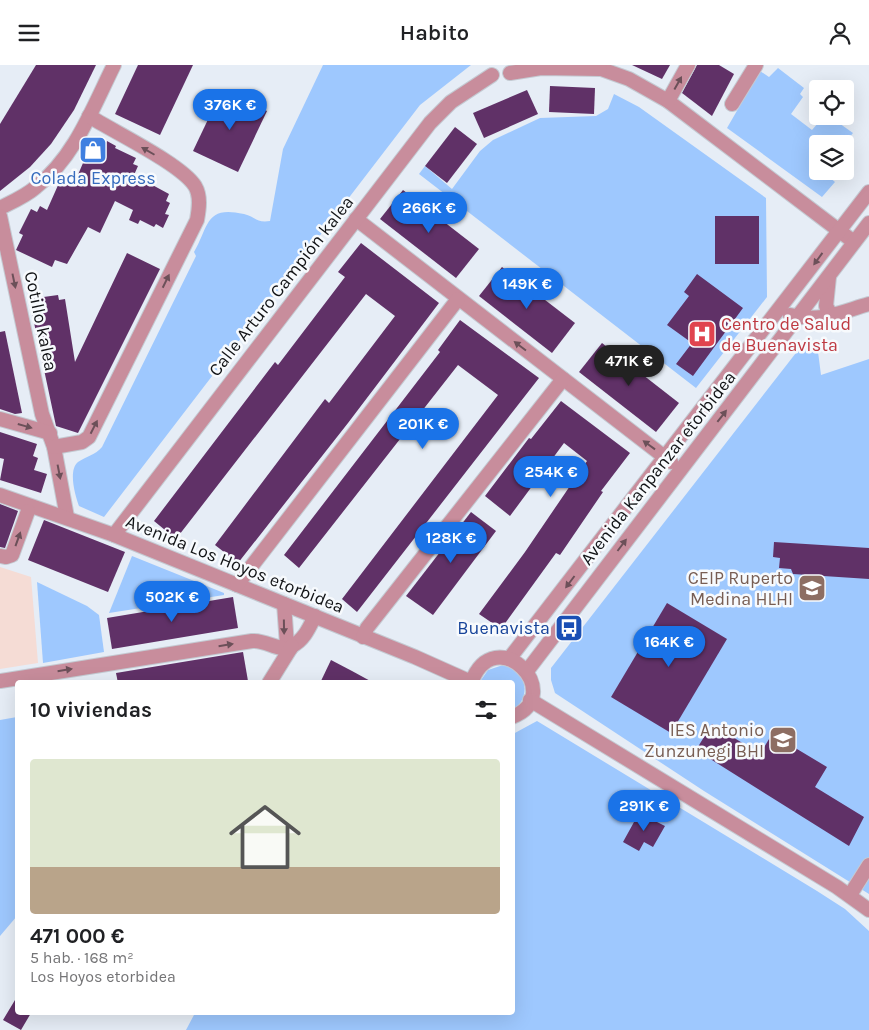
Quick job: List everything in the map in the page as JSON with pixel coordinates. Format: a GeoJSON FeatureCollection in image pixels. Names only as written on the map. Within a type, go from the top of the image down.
{"type":"FeatureCollection","features":[{"type":"Feature","properties":{"kind":"street"},"geometry":{"type":"LineString","coordinates":[[0,208],[36,187],[57,167],[89,116],[114,65]]}},
{"type":"Feature","properties":{"kind":"street"},"geometry":{"type":"LineString","coordinates":[[668,101],[688,65]]}},
{"type":"Feature","properties":{"kind":"street"},"geometry":{"type":"LineString","coordinates":[[732,104],[756,65]]}},
{"type":"Feature","properties":{"kind":"street"},"geometry":{"type":"LineString","coordinates":[[488,70],[501,77],[513,69],[596,67],[650,89],[854,242]]}},
{"type":"Feature","properties":{"kind":"street","name":"Calle Arturo Campión kalea"},"geometry":{"type":"LineString","coordinates":[[114,535],[430,123],[488,70]]}},
{"type":"Feature","properties":{"kind":"street"},"geometry":{"type":"LineString","coordinates":[[54,447],[82,442],[89,437],[197,220],[200,205],[194,185],[180,169],[89,116]]}},
{"type":"Feature","properties":{"kind":"street","name":"Avenida Kanpanzar etorbidea"},"geometry":{"type":"LineString","coordinates":[[509,659],[665,456],[790,298],[838,231],[869,192]]}},
{"type":"Feature","properties":{"kind":"street","name":"Cotillo kalea"},"geometry":{"type":"LineString","coordinates":[[0,216],[42,414],[54,447],[67,517]]}},
{"type":"Feature","properties":{"kind":"street"},"geometry":{"type":"LineString","coordinates":[[356,219],[665,456],[672,463],[674,471],[671,481]]}},
{"type":"Feature","properties":{"kind":"street","name":"Avenida Kanpanzar etorbidea"},"geometry":{"type":"LineString","coordinates":[[527,671],[869,223]]}},
{"type":"Feature","properties":{"kind":"street"},"geometry":{"type":"LineString","coordinates":[[831,315],[826,306],[834,269]]}},
{"type":"Feature","properties":{"kind":"street"},"geometry":{"type":"LineString","coordinates":[[790,298],[784,311],[807,319],[831,315],[869,304]]}},
{"type":"Feature","properties":{"kind":"street"},"geometry":{"type":"LineString","coordinates":[[237,585],[458,299]]}},
{"type":"Feature","properties":{"kind":"street"},"geometry":{"type":"LineString","coordinates":[[363,637],[367,628],[563,379]]}},
{"type":"Feature","properties":{"kind":"street"},"geometry":{"type":"LineString","coordinates":[[0,419],[50,433]]}},
{"type":"Feature","properties":{"kind":"street","name":"Avenida Los Hoyos etorbidea"},"geometry":{"type":"LineString","coordinates":[[0,495],[29,507],[67,517],[114,535],[415,657],[467,680]]}},
{"type":"Feature","properties":{"kind":"street"},"geometry":{"type":"LineString","coordinates":[[0,555],[6,557],[12,555],[29,507]]}},
{"type":"Feature","properties":{"kind":"street"},"geometry":{"type":"LineString","coordinates":[[284,604],[285,639],[287,645],[291,647]]}},
{"type":"Feature","properties":{"kind":"street"},"geometry":{"type":"LineString","coordinates":[[0,681],[251,641],[269,643],[279,649],[291,647],[298,643],[307,633],[315,616]]}},
{"type":"Feature","properties":{"kind":"street"},"geometry":{"type":"LineString","coordinates":[[271,680],[291,647]]}},
{"type":"Feature","properties":{"kind":"street"},"geometry":{"type":"LineString","coordinates":[[472,680],[475,673],[490,660],[509,659],[516,661],[527,671],[533,691],[525,709],[515,715]]}},
{"type":"Feature","properties":{"kind":"street"},"geometry":{"type":"LineString","coordinates":[[530,700],[850,895],[869,910]]}},
{"type":"Feature","properties":{"kind":"street"},"geometry":{"type":"LineString","coordinates":[[850,895],[869,865]]}},
{"type":"Feature","properties":{"kind":"shaded area"},"geometry":{"type":"Polygon","coordinates":[[[323,65],[471,65],[420,105],[104,517],[79,506],[73,483],[75,466],[78,462],[94,454],[102,447],[196,256],[194,252],[210,220],[222,212],[231,212],[248,215],[262,221],[270,221],[283,149],[323,65]]]}},
{"type":"Feature","properties":{"kind":"shaded area"},"geometry":{"type":"Polygon","coordinates":[[[778,68],[804,88],[800,94],[803,97],[791,114],[812,130],[816,125],[842,125],[853,133],[851,135],[809,135],[809,180],[833,180],[835,182],[822,197],[727,128],[760,71],[769,77],[778,68]]]}},
{"type":"Feature","properties":{"kind":"shaded area"},"geometry":{"type":"Polygon","coordinates":[[[614,94],[639,107],[766,198],[767,297],[696,388],[419,174],[425,166],[452,189],[480,151],[493,140],[540,118],[596,116],[608,109],[614,94]]]}},
{"type":"Feature","properties":{"kind":"shaded area"},"geometry":{"type":"Polygon","coordinates":[[[817,344],[821,375],[869,359],[869,894],[704,791],[555,693],[551,680],[551,668],[799,349],[817,344]]]}},
{"type":"Feature","properties":{"kind":"shaded area"},"geometry":{"type":"Polygon","coordinates":[[[132,556],[224,593],[224,595],[109,613],[132,556]]]}},
{"type":"Feature","properties":{"kind":"shaded area"},"geometry":{"type":"Polygon","coordinates":[[[0,567],[31,577],[38,663],[0,669],[0,567]]]}},
{"type":"Feature","properties":{"kind":"shaded area"},"geometry":{"type":"Polygon","coordinates":[[[37,582],[87,606],[99,615],[104,652],[43,663],[37,582]]]}},
{"type":"Feature","properties":{"kind":"shaded area"},"geometry":{"type":"Polygon","coordinates":[[[503,665],[517,672],[522,678],[525,691],[523,698],[515,709],[515,680],[481,680],[488,670],[503,665]]]}},
{"type":"Feature","properties":{"kind":"shaded area"},"geometry":{"type":"Polygon","coordinates":[[[15,717],[15,918],[0,936],[0,720],[15,717]]]}},
{"type":"Feature","properties":{"kind":"shaded area"},"geometry":{"type":"Polygon","coordinates":[[[537,721],[845,909],[869,931],[869,1030],[186,1030],[194,1015],[515,1015],[515,733],[537,721]]]}},
{"type":"Feature","properties":{"kind":"building"},"geometry":{"type":"Polygon","coordinates":[[[36,65],[96,65],[74,110],[51,144],[30,167],[0,191],[0,124],[36,65]]]}},
{"type":"Feature","properties":{"kind":"building"},"geometry":{"type":"Polygon","coordinates":[[[138,65],[193,65],[160,135],[115,114],[138,65]]]}},
{"type":"Feature","properties":{"kind":"building"},"geometry":{"type":"Polygon","coordinates":[[[632,65],[670,65],[662,79],[632,65]]]}},
{"type":"Feature","properties":{"kind":"building"},"geometry":{"type":"Polygon","coordinates":[[[697,65],[719,65],[734,74],[712,116],[682,93],[697,65]]]}},
{"type":"Feature","properties":{"kind":"building"},"geometry":{"type":"Polygon","coordinates":[[[550,86],[595,88],[594,114],[549,112],[550,86]]]}},
{"type":"Feature","properties":{"kind":"building"},"geometry":{"type":"Polygon","coordinates":[[[222,90],[267,111],[238,172],[193,151],[222,90]]]}},
{"type":"Feature","properties":{"kind":"building"},"geometry":{"type":"Polygon","coordinates":[[[527,90],[538,114],[484,138],[473,113],[527,90]]]}},
{"type":"Feature","properties":{"kind":"building"},"geometry":{"type":"Polygon","coordinates":[[[455,127],[477,144],[447,183],[425,166],[455,127]]]}},
{"type":"Feature","properties":{"kind":"building"},"geometry":{"type":"Polygon","coordinates":[[[107,141],[116,146],[115,148],[136,158],[133,164],[138,166],[134,175],[169,194],[166,201],[170,203],[165,214],[169,215],[163,228],[156,224],[154,227],[140,220],[138,224],[129,220],[133,210],[115,201],[100,233],[88,227],[67,264],[55,260],[52,267],[16,250],[23,235],[19,233],[31,209],[37,212],[40,206],[47,210],[63,174],[71,178],[73,175],[77,177],[92,142],[104,148],[107,141]]]}},
{"type":"Feature","properties":{"kind":"building"},"geometry":{"type":"Polygon","coordinates":[[[403,190],[479,249],[456,278],[380,219],[403,190]]]}},
{"type":"Feature","properties":{"kind":"building"},"geometry":{"type":"Polygon","coordinates":[[[715,216],[759,216],[759,264],[715,264],[715,216]]]}},
{"type":"Feature","properties":{"kind":"building"},"geometry":{"type":"Polygon","coordinates":[[[361,243],[439,303],[238,563],[215,545],[325,399],[329,403],[395,316],[366,294],[176,539],[154,521],[275,362],[278,365],[345,277],[338,272],[361,243]]]}},
{"type":"Feature","properties":{"kind":"building"},"geometry":{"type":"Polygon","coordinates":[[[127,253],[160,269],[78,433],[56,426],[29,299],[58,295],[59,300],[65,299],[75,362],[127,253]]]}},
{"type":"Feature","properties":{"kind":"building"},"geometry":{"type":"Polygon","coordinates":[[[502,267],[575,323],[552,353],[479,296],[502,267]]]}},
{"type":"Feature","properties":{"kind":"building","name":"Centro de Salud de Buenavista"},"geometry":{"type":"Polygon","coordinates":[[[697,274],[743,308],[693,376],[676,364],[692,343],[667,325],[689,296],[684,292],[697,274]]]}},
{"type":"Feature","properties":{"kind":"building"},"geometry":{"type":"Polygon","coordinates":[[[460,320],[539,378],[357,612],[342,599],[498,395],[458,365],[299,568],[284,555],[440,352],[438,350],[460,320]]]}},
{"type":"Feature","properties":{"kind":"building"},"geometry":{"type":"Polygon","coordinates":[[[5,331],[22,413],[15,414],[0,409],[0,332],[5,331]]]}},
{"type":"Feature","properties":{"kind":"building"},"geometry":{"type":"Polygon","coordinates":[[[602,343],[679,403],[656,432],[579,372],[602,343]]]}},
{"type":"Feature","properties":{"kind":"building"},"geometry":{"type":"Polygon","coordinates":[[[561,401],[630,453],[601,491],[603,492],[560,555],[556,553],[501,629],[479,614],[525,552],[587,461],[564,443],[510,516],[485,496],[529,438],[531,439],[561,401]]]}},
{"type":"Feature","properties":{"kind":"building"},"geometry":{"type":"Polygon","coordinates":[[[0,432],[37,444],[33,456],[38,458],[34,470],[47,474],[41,493],[0,480],[4,459],[0,458],[0,432]]]}},
{"type":"Feature","properties":{"kind":"building"},"geometry":{"type":"Polygon","coordinates":[[[0,504],[18,511],[5,548],[0,547],[0,504]]]}},
{"type":"Feature","properties":{"kind":"building"},"geometry":{"type":"Polygon","coordinates":[[[471,512],[496,531],[433,615],[406,596],[471,512]]]}},
{"type":"Feature","properties":{"kind":"building"},"geometry":{"type":"Polygon","coordinates":[[[44,520],[125,552],[108,592],[28,560],[44,520]]]}},
{"type":"Feature","properties":{"kind":"building"},"geometry":{"type":"Polygon","coordinates":[[[774,542],[869,548],[869,579],[793,574],[791,569],[779,568],[780,558],[773,557],[774,542]]]}},
{"type":"Feature","properties":{"kind":"building"},"geometry":{"type":"Polygon","coordinates":[[[233,597],[238,628],[112,649],[107,618],[233,597]]]}},
{"type":"Feature","properties":{"kind":"building"},"geometry":{"type":"Polygon","coordinates":[[[667,603],[727,639],[671,733],[611,697],[667,603]]]}},
{"type":"Feature","properties":{"kind":"building"},"geometry":{"type":"Polygon","coordinates":[[[243,652],[248,680],[117,680],[116,673],[243,652]]]}},
{"type":"Feature","properties":{"kind":"building"},"geometry":{"type":"Polygon","coordinates":[[[331,660],[368,680],[321,680],[331,660]]]}},
{"type":"Feature","properties":{"kind":"building"},"geometry":{"type":"Polygon","coordinates":[[[712,724],[760,754],[772,734],[827,767],[815,787],[864,817],[849,846],[696,750],[712,724]]]}},
{"type":"Feature","properties":{"kind":"building"},"geometry":{"type":"Polygon","coordinates":[[[639,813],[665,826],[653,847],[644,842],[639,851],[623,842],[639,813]]]}},
{"type":"Feature","properties":{"kind":"building"},"geometry":{"type":"Polygon","coordinates":[[[15,1000],[15,1015],[30,1015],[21,1030],[3,1020],[15,1000]]]}},
{"type":"Feature","properties":{"kind":"place","name":"Colada Express"},"geometry":{"type":"Point","coordinates":[93,150]}},
{"type":"Feature","properties":{"kind":"place","name":"Centro de Salud de Buenavista"},"geometry":{"type":"Point","coordinates":[702,334]}},
{"type":"Feature","properties":{"kind":"place","name":"CEIP Ruperto Medina HLHI"},"geometry":{"type":"Point","coordinates":[812,588]}},
{"type":"Feature","properties":{"kind":"place","name":"Buenavista"},"geometry":{"type":"Point","coordinates":[569,628]}},
{"type":"Feature","properties":{"kind":"place","name":"IES Antonio Zunzunegi BHI"},"geometry":{"type":"Point","coordinates":[783,740]}}]}
